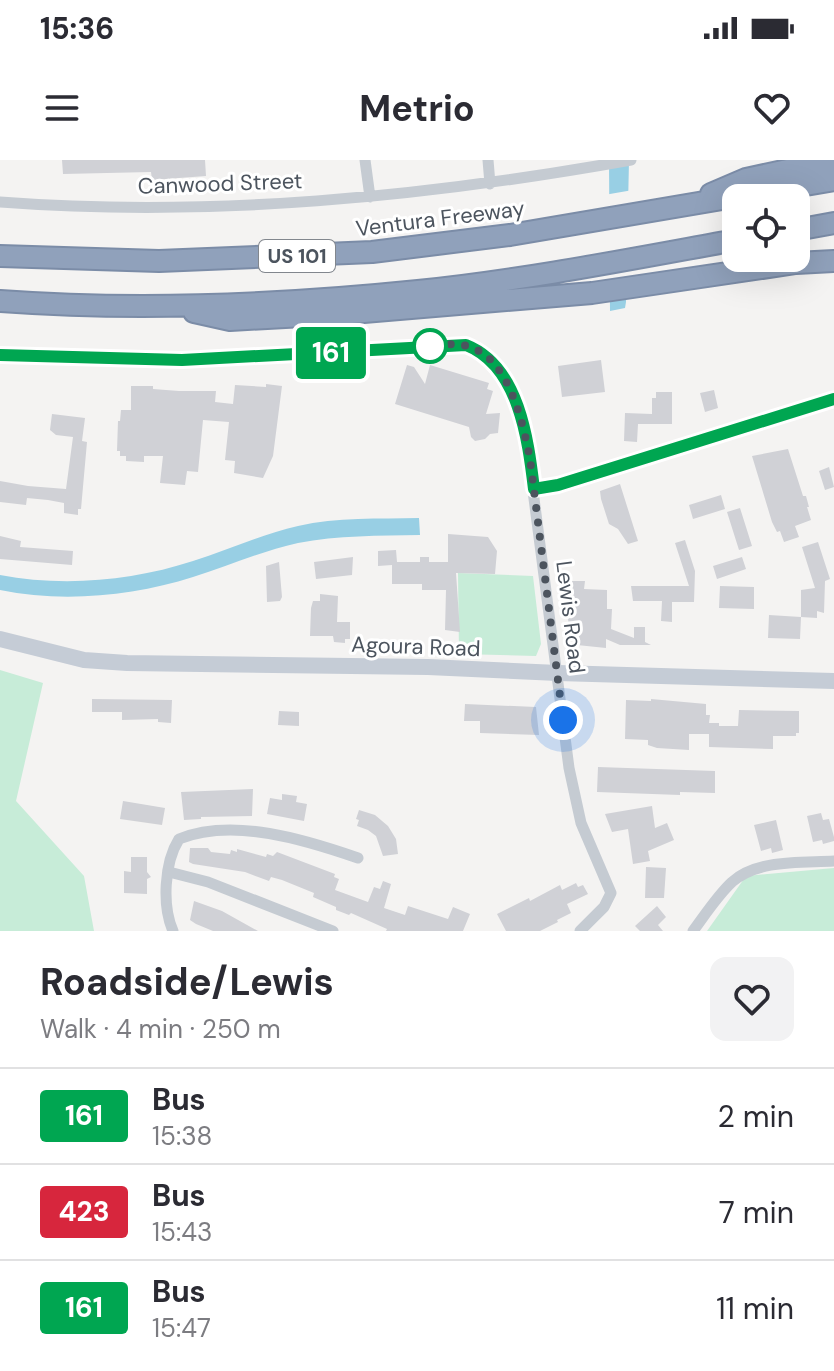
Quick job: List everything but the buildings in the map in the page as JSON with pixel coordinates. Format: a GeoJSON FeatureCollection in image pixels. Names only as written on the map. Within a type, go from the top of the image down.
{"type":"FeatureCollection","features":[{"type":"Feature","properties":{"kind":"highway"},"geometry":{"type":"LineString","coordinates":[[681,207],[746,179],[834,160]]}},
{"type":"Feature","properties":{"kind":"highway","name":"Ventura Freeway"},"geometry":{"type":"LineString","coordinates":[[0,256],[159,261],[372,252],[510,235],[834,180]]}},
{"type":"Feature","properties":{"kind":"highway"},"geometry":{"type":"LineString","coordinates":[[810,227],[834,223]]}},
{"type":"Feature","properties":{"kind":"highway","name":"US 101"},"geometry":{"type":"LineString","coordinates":[[0,301],[171,306],[419,291],[592,266],[722,242]]}},
{"type":"Feature","properties":{"kind":"highway"},"geometry":{"type":"LineString","coordinates":[[171,306],[230,320],[592,293],[796,263],[834,261]]}},
{"type":"Feature","properties":{"kind":"main road","name":"Agoura Road"},"geometry":{"type":"LineString","coordinates":[[0,639],[84,660],[127,663],[428,667],[834,681]]}},
{"type":"Feature","properties":{"kind":"street"},"geometry":{"type":"LineString","coordinates":[[365,160],[370,197]]}},
{"type":"Feature","properties":{"kind":"street"},"geometry":{"type":"LineString","coordinates":[[488,160],[490,184]]}},
{"type":"Feature","properties":{"kind":"street","name":"Canwood Street"},"geometry":{"type":"LineString","coordinates":[[0,202],[219,206],[370,197],[490,184],[631,160]]}},
{"type":"Feature","properties":{"kind":"street","name":"Lewis Road"},"geometry":{"type":"LineString","coordinates":[[0,355],[182,360],[451,344],[466,345],[480,351],[499,371],[521,417],[534,489],[569,768],[581,823],[611,893],[604,907],[580,931]]}},
{"type":"Feature","properties":{"kind":"street"},"geometry":{"type":"LineString","coordinates":[[534,489],[558,485],[834,399]]}},
{"type":"Feature","properties":{"kind":"street"},"geometry":{"type":"LineString","coordinates":[[173,931],[167,898],[173,848],[179,839],[220,831],[282,836],[313,842],[358,858]]}},
{"type":"Feature","properties":{"kind":"street"},"geometry":{"type":"LineString","coordinates":[[693,931],[731,883],[741,876],[769,866],[834,861]]}},
{"type":"Feature","properties":{"kind":"street"},"geometry":{"type":"LineString","coordinates":[[169,872],[208,882],[333,931]]}},
{"type":"Feature","properties":{"kind":"green space"},"geometry":{"type":"Polygon","coordinates":[[[458,573],[533,576],[541,644],[536,656],[459,654],[458,573]]]}},
{"type":"Feature","properties":{"kind":"green space"},"geometry":{"type":"Polygon","coordinates":[[[0,670],[43,683],[16,801],[84,876],[94,931],[0,931],[0,670]]]}},
{"type":"Feature","properties":{"kind":"green space"},"geometry":{"type":"Polygon","coordinates":[[[834,868],[834,931],[707,931],[746,876],[834,868]]]}},
{"type":"Feature","properties":{"kind":"water"},"geometry":{"type":"Polygon","coordinates":[[[609,160],[629,160],[626,302],[625,308],[610,311],[609,160]]]}},
{"type":"Feature","properties":{"kind":"water"},"geometry":{"type":"Polygon","coordinates":[[[419,518],[420,535],[313,540],[146,589],[73,597],[0,590],[0,575],[48,581],[122,577],[170,568],[271,533],[313,523],[419,518]]]}},
{"type":"Feature","properties":{"kind":"pier"},"geometry":{"type":"Polygon","coordinates":[[[633,190],[631,296],[604,299],[604,195],[633,190]]]}},
{"type":"Feature","properties":{"kind":"bus line","name":"161"},"geometry":{"type":"LineString","coordinates":[[0,355],[182,360],[466,345],[491,360],[509,390],[521,417],[534,489],[558,485],[834,399]]}},
{"type":"Feature","properties":{"kind":"route"},"geometry":{"type":"LineString","coordinates":[[430,346],[426,346],[466,345],[480,351],[499,371],[521,417],[530,459],[563,720]]}}]}
